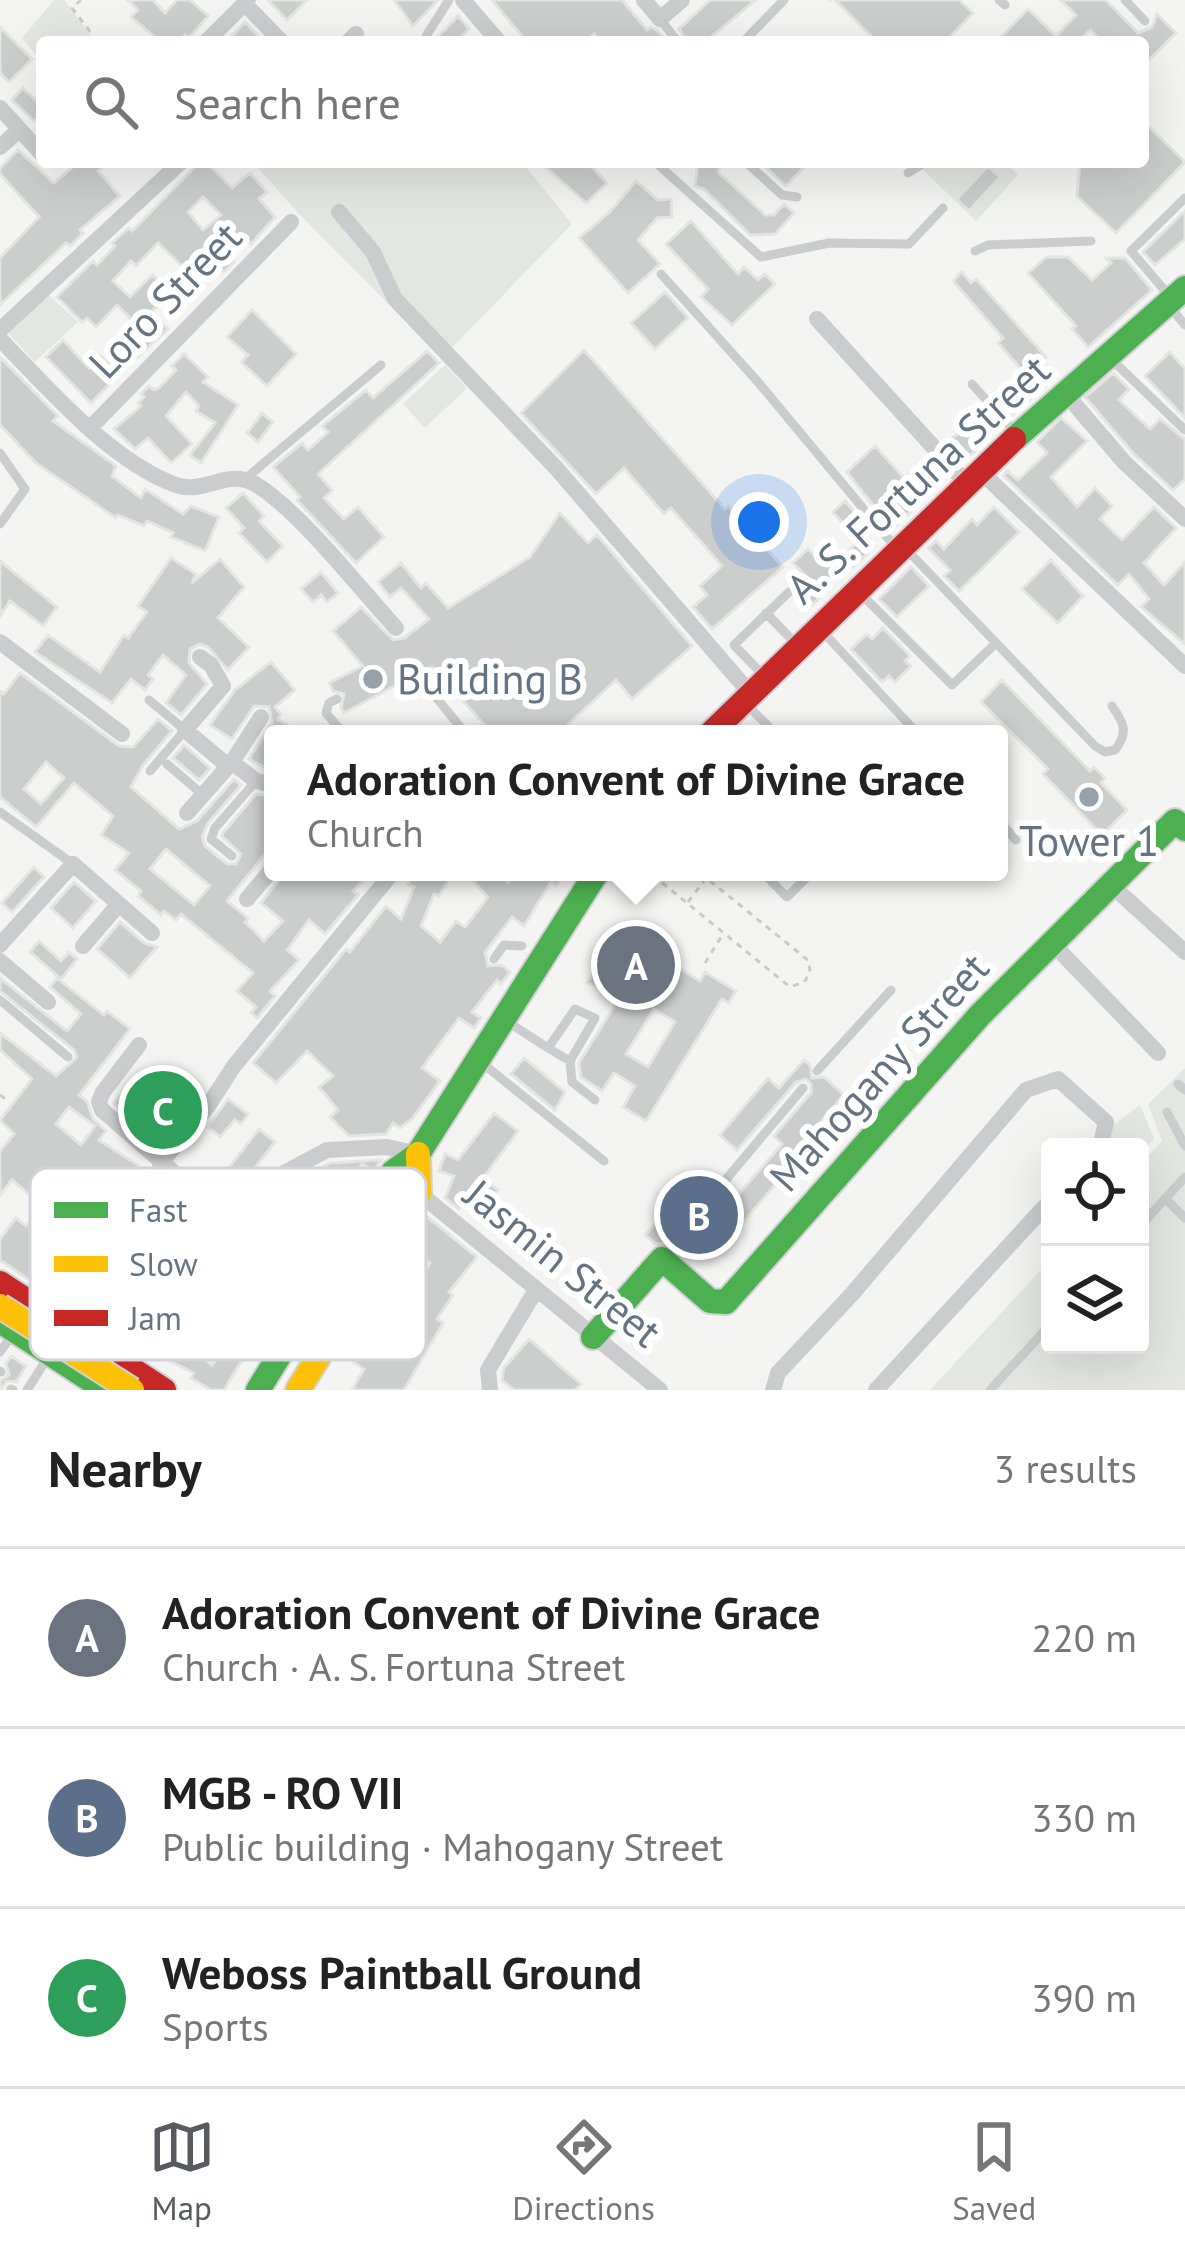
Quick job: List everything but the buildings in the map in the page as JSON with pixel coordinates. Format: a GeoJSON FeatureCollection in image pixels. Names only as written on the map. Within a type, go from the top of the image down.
{"type":"FeatureCollection","features":[{"type":"Feature","properties":{"kind":"main road","name":"A. S. Fortuna Street"},"geometry":{"type":"LineString","coordinates":[[719,725],[1018,435],[1174,297]]}},
{"type":"Feature","properties":{"kind":"main road","name":"Mahogany Street"},"geometry":{"type":"LineString","coordinates":[[662,1259],[710,1301],[726,1301],[980,1015],[1110,884],[1180,825]]}},
{"type":"Feature","properties":{"kind":"main road"},"geometry":{"type":"LineString","coordinates":[[399,1168],[418,1154],[503,1019],[530,952],[589,881]]}},
{"type":"Feature","properties":{"kind":"main road"},"geometry":{"type":"LineString","coordinates":[[418,1154],[418,1168]]}},
{"type":"Feature","properties":{"kind":"main road"},"geometry":{"type":"LineString","coordinates":[[593,1336],[662,1259]]}},
{"type":"Feature","properties":{"kind":"main road"},"geometry":{"type":"LineString","coordinates":[[0,1283],[30,1305]]}},
{"type":"Feature","properties":{"kind":"main road"},"geometry":{"type":"LineString","coordinates":[[0,1306],[30,1323]]}},
{"type":"Feature","properties":{"kind":"main road"},"geometry":{"type":"LineString","coordinates":[[60,1360],[107,1390]]}},
{"type":"Feature","properties":{"kind":"main road"},"geometry":{"type":"LineString","coordinates":[[98,1360],[164,1390]]}},
{"type":"Feature","properties":{"kind":"main road"},"geometry":{"type":"LineString","coordinates":[[105,1360],[130,1378]]}},
{"type":"Feature","properties":{"kind":"main road"},"geometry":{"type":"LineString","coordinates":[[258,1390],[277,1360]]}},
{"type":"Feature","properties":{"kind":"main road"},"geometry":{"type":"LineString","coordinates":[[305,1387],[321,1360]]}},
{"type":"Feature","properties":{"kind":"street"},"geometry":{"type":"LineString","coordinates":[[463,0],[494,36]]}},
{"type":"Feature","properties":{"kind":"street"},"geometry":{"type":"LineString","coordinates":[[644,0],[660,19],[682,0]]}},
{"type":"Feature","properties":{"kind":"street"},"geometry":{"type":"LineString","coordinates":[[212,36],[246,2],[276,36]]}},
{"type":"Feature","properties":{"kind":"street"},"geometry":{"type":"LineString","coordinates":[[0,108],[36,148]]}},
{"type":"Feature","properties":{"kind":"street"},"geometry":{"type":"LineString","coordinates":[[0,147],[19,130]]}},
{"type":"Feature","properties":{"kind":"street"},"geometry":{"type":"LineString","coordinates":[[176,168],[0,334],[91,428],[132,460],[175,484],[203,487],[224,479],[245,479],[259,486],[315,538],[396,628]]}},
{"type":"Feature","properties":{"kind":"street"},"geometry":{"type":"LineString","coordinates":[[339,212],[374,252],[395,298],[557,469],[753,691]]}},
{"type":"Feature","properties":{"kind":"street","name":"Loro Street"},"geometry":{"type":"LineString","coordinates":[[91,428],[291,222]]}},
{"type":"Feature","properties":{"kind":"street"},"geometry":{"type":"LineString","coordinates":[[817,319],[974,477],[1185,666]]}},
{"type":"Feature","properties":{"kind":"street"},"geometry":{"type":"LineString","coordinates":[[1065,393],[1124,462],[1185,519]]}},
{"type":"Feature","properties":{"kind":"street"},"geometry":{"type":"LineString","coordinates":[[0,642],[122,734]]}},
{"type":"Feature","properties":{"kind":"street"},"geometry":{"type":"LineString","coordinates":[[200,657],[211,665],[223,686],[185,730],[264,782]]}},
{"type":"Feature","properties":{"kind":"street"},"geometry":{"type":"LineString","coordinates":[[187,813],[230,764],[261,717]]}},
{"type":"Feature","properties":{"kind":"street"},"geometry":{"type":"LineString","coordinates":[[0,945],[73,864],[152,933]]}},
{"type":"Feature","properties":{"kind":"street"},"geometry":{"type":"LineString","coordinates":[[248,898],[264,879]]}},
{"type":"Feature","properties":{"kind":"street"},"geometry":{"type":"LineString","coordinates":[[160,1164],[208,1106],[233,1066],[386,881]]}},
{"type":"Feature","properties":{"kind":"street"},"geometry":{"type":"LineString","coordinates":[[1110,884],[1185,952]]}},
{"type":"Feature","properties":{"kind":"street"},"geometry":{"type":"LineString","coordinates":[[83,946],[119,904]]}},
{"type":"Feature","properties":{"kind":"street"},"geometry":{"type":"LineString","coordinates":[[1051,942],[1158,1053]]}},
{"type":"Feature","properties":{"kind":"street"},"geometry":{"type":"LineString","coordinates":[[0,961],[48,1002]]}},
{"type":"Feature","properties":{"kind":"street"},"geometry":{"type":"LineString","coordinates":[[140,1045],[99,1102],[165,1168]]}},
{"type":"Feature","properties":{"kind":"street"},"geometry":{"type":"LineString","coordinates":[[773,1390],[778,1373],[1026,1090],[1058,1078],[1106,1122],[1102,1138]]}},
{"type":"Feature","properties":{"kind":"street"},"geometry":{"type":"LineString","coordinates":[[293,1168],[327,1150],[386,1147],[418,1154]]}},
{"type":"Feature","properties":{"kind":"street","name":"Jasmin Street"},"geometry":{"type":"LineString","coordinates":[[426,1199],[660,1390]]}},
{"type":"Feature","properties":{"kind":"street"},"geometry":{"type":"LineString","coordinates":[[876,1390],[1041,1211]]}},
{"type":"Feature","properties":{"kind":"street"},"geometry":{"type":"LineString","coordinates":[[490,1390],[488,1370],[536,1290]]}},
{"type":"Feature","properties":{"kind":"street"},"geometry":{"type":"LineString","coordinates":[[107,1390],[130,1378]]}},
{"type":"Feature","properties":{"kind":"lane"},"geometry":{"type":"LineString","coordinates":[[426,36],[448,0]]}},
{"type":"Feature","properties":{"kind":"lane"},"geometry":{"type":"LineString","coordinates":[[749,36],[784,0]]}},
{"type":"Feature","properties":{"kind":"lane"},"geometry":{"type":"LineString","coordinates":[[1125,0],[1145,21]]}},
{"type":"Feature","properties":{"kind":"lane"},"geometry":{"type":"LineString","coordinates":[[660,19],[673,36]]}},
{"type":"Feature","properties":{"kind":"lane"},"geometry":{"type":"LineString","coordinates":[[662,168],[761,257],[829,243],[909,244],[943,208]]}},
{"type":"Feature","properties":{"kind":"lane"},"geometry":{"type":"LineString","coordinates":[[753,168],[782,195],[797,197]]}},
{"type":"Feature","properties":{"kind":"lane"},"geometry":{"type":"LineString","coordinates":[[908,173],[916,168]]}},
{"type":"Feature","properties":{"kind":"lane"},"geometry":{"type":"LineString","coordinates":[[1185,198],[1131,251],[1174,297],[1185,325]]}},
{"type":"Feature","properties":{"kind":"lane"},"geometry":{"type":"LineString","coordinates":[[975,251],[988,245],[1091,241]]}},
{"type":"Feature","properties":{"kind":"lane"},"geometry":{"type":"LineString","coordinates":[[661,274],[758,382],[894,553],[996,643],[1105,752],[1124,738],[1125,725],[1112,706]]}},
{"type":"Feature","properties":{"kind":"lane"},"geometry":{"type":"LineString","coordinates":[[1107,356],[1185,430]]}},
{"type":"Feature","properties":{"kind":"lane"},"geometry":{"type":"LineString","coordinates":[[245,479],[381,365]]}},
{"type":"Feature","properties":{"kind":"lane"},"geometry":{"type":"LineString","coordinates":[[972,384],[1018,435]]}},
{"type":"Feature","properties":{"kind":"lane"},"geometry":{"type":"LineString","coordinates":[[0,453],[25,489],[0,524]]}},
{"type":"Feature","properties":{"kind":"lane"},"geometry":{"type":"LineString","coordinates":[[856,590],[952,685],[996,643]]}},
{"type":"Feature","properties":{"kind":"lane"},"geometry":{"type":"LineString","coordinates":[[771,725],[734,645],[789,592]]}},
{"type":"Feature","properties":{"kind":"lane"},"geometry":{"type":"LineString","coordinates":[[766,614],[798,646]]}},
{"type":"Feature","properties":{"kind":"lane"},"geometry":{"type":"LineString","coordinates":[[818,627],[909,725]]}},
{"type":"Feature","properties":{"kind":"lane"},"geometry":{"type":"LineString","coordinates":[[417,674],[459,725]]}},
{"type":"Feature","properties":{"kind":"lane"},"geometry":{"type":"LineString","coordinates":[[336,725],[326,713],[337,699]]}},
{"type":"Feature","properties":{"kind":"lane"},"geometry":{"type":"LineString","coordinates":[[149,700],[185,730],[150,771]]}},
{"type":"Feature","properties":{"kind":"lane"},"geometry":{"type":"LineString","coordinates":[[167,764],[203,795]]}},
{"type":"Feature","properties":{"kind":"lane"},"geometry":{"type":"LineString","coordinates":[[232,856],[211,839],[214,828],[264,784]]}},
{"type":"Feature","properties":{"kind":"lane"},"geometry":{"type":"LineString","coordinates":[[0,812],[73,864]]}},
{"type":"Feature","properties":{"kind":"lane"},"geometry":{"type":"LineString","coordinates":[[1008,831],[1016,840]]}},
{"type":"Feature","properties":{"kind":"lane"},"geometry":{"type":"LineString","coordinates":[[771,881],[787,898],[803,881]]}},
{"type":"Feature","properties":{"kind":"lane"},"geometry":{"type":"LineString","coordinates":[[494,959],[504,945],[530,952]]}},
{"type":"Feature","properties":{"kind":"lane"},"geometry":{"type":"LineString","coordinates":[[817,1072],[891,990]]}},
{"type":"Feature","properties":{"kind":"lane"},"geometry":{"type":"LineString","coordinates":[[0,1000],[68,1057]]}},
{"type":"Feature","properties":{"kind":"lane"},"geometry":{"type":"LineString","coordinates":[[548,1048],[578,1008],[596,1021],[570,1061],[572,1082],[596,1100]]}},
{"type":"Feature","properties":{"kind":"lane"},"geometry":{"type":"LineString","coordinates":[[503,1019],[570,1061]]}},
{"type":"Feature","properties":{"kind":"lane"},"geometry":{"type":"LineString","coordinates":[[478,1060],[604,1161]]}},
{"type":"Feature","properties":{"kind":"lane"},"geometry":{"type":"LineString","coordinates":[[718,1190],[802,1088]]}},
{"type":"Feature","properties":{"kind":"lane"},"geometry":{"type":"LineString","coordinates":[[1167,1112],[1185,1146]]}},
{"type":"Feature","properties":{"kind":"lane"},"geometry":{"type":"LineString","coordinates":[[1149,1216],[1185,1177]]}},
{"type":"Feature","properties":{"kind":"lane"},"geometry":{"type":"LineString","coordinates":[[1166,1198],[1185,1218]]}},
{"type":"Feature","properties":{"kind":"lane"},"geometry":{"type":"LineString","coordinates":[[662,1259],[705,1208]]}},
{"type":"Feature","properties":{"kind":"lane"},"geometry":{"type":"LineString","coordinates":[[990,1390],[1041,1335]]}},
{"type":"Feature","properties":{"kind":"lane"},"geometry":{"type":"LineString","coordinates":[[17,1382],[30,1385]]}},
{"type":"Feature","properties":{"kind":"path"},"geometry":{"type":"LineString","coordinates":[[80,0],[72,8],[93,36]]}},
{"type":"Feature","properties":{"kind":"path"},"geometry":{"type":"LineString","coordinates":[[852,536],[894,553]]}},
{"type":"Feature","properties":{"kind":"path"},"geometry":{"type":"LineString","coordinates":[[660,881],[790,987],[808,978],[809,961],[710,881]]}},
{"type":"Feature","properties":{"kind":"path"},"geometry":{"type":"LineString","coordinates":[[687,904],[704,881]]}},
{"type":"Feature","properties":{"kind":"path"},"geometry":{"type":"LineString","coordinates":[[705,962],[723,934]]}},
{"type":"Feature","properties":{"kind":"path"},"geometry":{"type":"LineString","coordinates":[[0,1095],[10,1102]]}},
{"type":"Feature","properties":{"kind":"shaded area"},"geometry":{"type":"Polygon","coordinates":[[[54,0],[64,0],[91,36],[36,36],[36,55],[22,38],[54,0]]]}},
{"type":"Feature","properties":{"kind":"shaded area"},"geometry":{"type":"Polygon","coordinates":[[[258,168],[527,168],[572,224],[442,358],[258,168]]]}},
{"type":"Feature","properties":{"kind":"shaded area"},"geometry":{"type":"Polygon","coordinates":[[[921,168],[1011,168],[1018,175],[976,221],[921,168]]]}},
{"type":"Feature","properties":{"kind":"shaded area"},"geometry":{"type":"Polygon","coordinates":[[[48,294],[78,322],[35,362],[9,334],[10,328],[48,294]]]}},
{"type":"Feature","properties":{"kind":"shaded area"},"geometry":{"type":"Polygon","coordinates":[[[445,365],[467,388],[425,428],[403,404],[445,365]]]}},
{"type":"Feature","properties":{"kind":"shaded area"},"geometry":{"type":"Polygon","coordinates":[[[1185,1068],[1185,1390],[930,1390],[1041,1270],[1041,1354],[1149,1354],[1149,1155],[1162,1141],[1148,1104],[1185,1068]]]}},
{"type":"Feature","properties":{"kind":"shaded area"},"geometry":{"type":"Polygon","coordinates":[[[1140,1105],[1154,1139],[1149,1144],[1149,1138],[1109,1138],[1110,1127],[1140,1105]]]}},
{"type":"Feature","properties":{"kind":"traffic: fast"},"geometry":{"type":"LineString","coordinates":[[1014,439],[1185,288]]}},
{"type":"Feature","properties":{"kind":"traffic: fast"},"geometry":{"type":"LineString","coordinates":[[593,1337],[662,1259],[710,1301],[726,1302],[980,1015],[1175,821],[1185,829]]}},
{"type":"Feature","properties":{"kind":"traffic: fast"},"geometry":{"type":"LineString","coordinates":[[399,1168],[418,1154],[591,881]]}},
{"type":"Feature","properties":{"kind":"traffic: fast"},"geometry":{"type":"LineString","coordinates":[[0,1321],[30,1341]]}},
{"type":"Feature","properties":{"kind":"traffic: fast"},"geometry":{"type":"LineString","coordinates":[[60,1360],[106,1390]]}},
{"type":"Feature","properties":{"kind":"traffic: fast"},"geometry":{"type":"LineString","coordinates":[[258,1390],[277,1360]]}},
{"type":"Feature","properties":{"kind":"traffic: slow"},"geometry":{"type":"LineString","coordinates":[[418,1154],[418,1168]]}},
{"type":"Feature","properties":{"kind":"traffic: slow"},"geometry":{"type":"LineString","coordinates":[[0,1306],[30,1325]]}},
{"type":"Feature","properties":{"kind":"traffic: slow"},"geometry":{"type":"LineString","coordinates":[[85,1360],[132,1390]]}},
{"type":"Feature","properties":{"kind":"traffic: slow"},"geometry":{"type":"LineString","coordinates":[[298,1390],[316,1360]]}},
{"type":"Feature","properties":{"kind":"traffic: jam"},"geometry":{"type":"LineString","coordinates":[[719,725],[1014,439]]}},
{"type":"Feature","properties":{"kind":"traffic: jam"},"geometry":{"type":"LineString","coordinates":[[0,1283],[30,1303]]}},
{"type":"Feature","properties":{"kind":"traffic: jam"},"geometry":{"type":"LineString","coordinates":[[118,1360],[164,1390]]}},
{"type":"Feature","properties":{"kind":"place","name":"Building B"},"geometry":{"type":"Point","coordinates":[373,679]}},
{"type":"Feature","properties":{"kind":"place","name":"Tower 1"},"geometry":{"type":"Point","coordinates":[1089,797]}},
{"type":"Feature","properties":{"kind":"place","name":"Adoration Convent of Divine Grace"},"geometry":{"type":"Point","coordinates":[636,965]}},
{"type":"Feature","properties":{"kind":"place","name":"Weboss Paintball Ground"},"geometry":{"type":"Point","coordinates":[163,1110]}},
{"type":"Feature","properties":{"kind":"place","name":"MGB - RO VII"},"geometry":{"type":"Point","coordinates":[699,1215]}}]}
